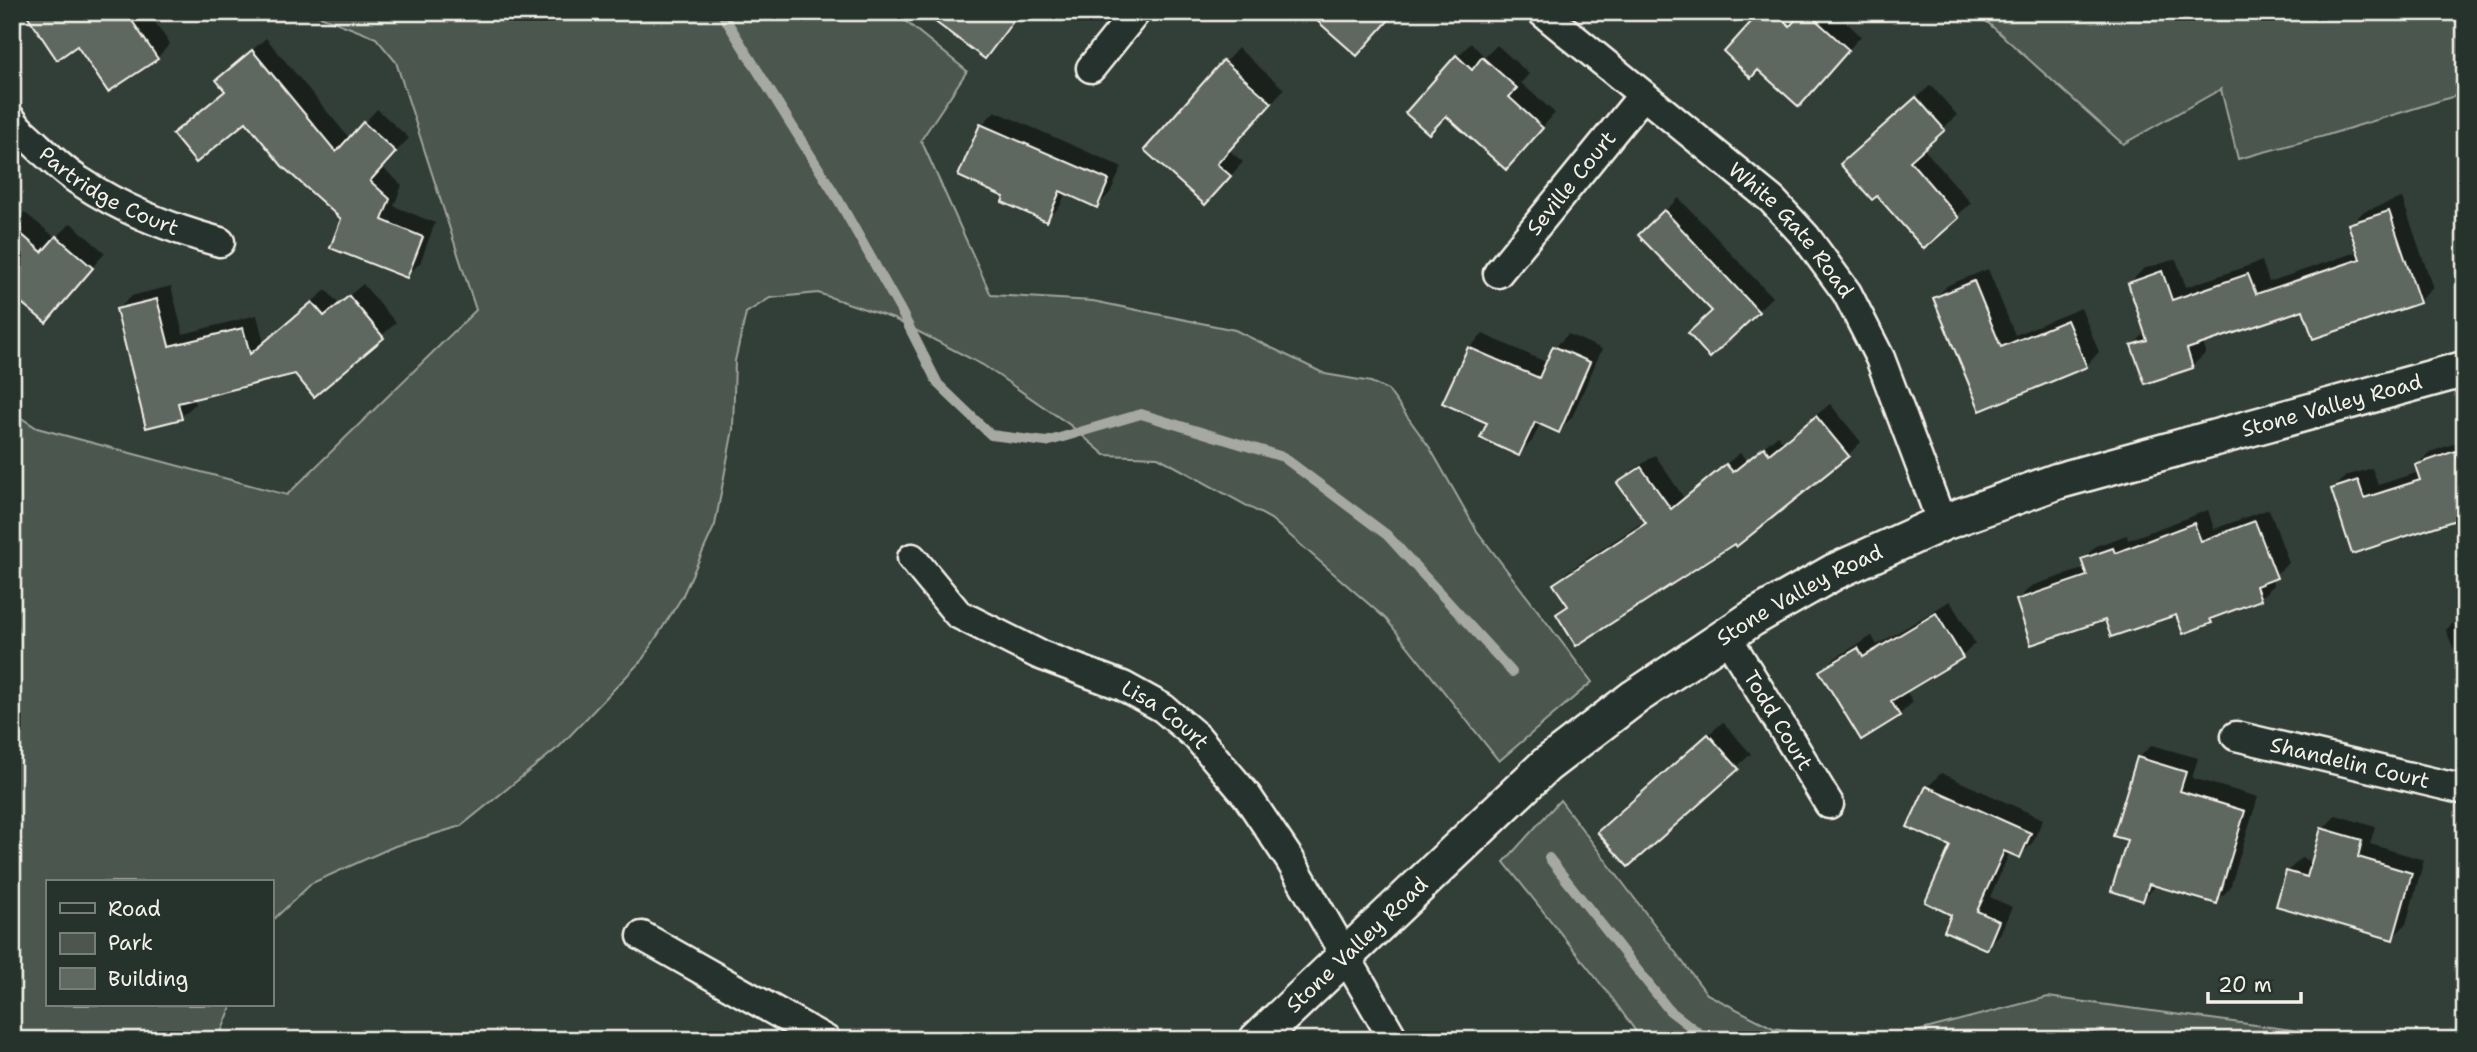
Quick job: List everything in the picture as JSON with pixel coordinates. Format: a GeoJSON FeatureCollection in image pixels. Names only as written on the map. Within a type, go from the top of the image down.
{"type":"FeatureCollection","features":[{"type":"Feature","properties":{"kind":"street"},"geometry":{"type":"LineString","coordinates":[[1091,68],[1136,12]]}},
{"type":"Feature","properties":{"kind":"street","name":"White Gate Road"},"geometry":{"type":"LineString","coordinates":[[1542,12],[1772,200],[1806,237],[1847,293],[1880,358],[1942,523]]}},
{"type":"Feature","properties":{"kind":"street","name":"Seville Court"},"geometry":{"type":"LineString","coordinates":[[1498,273],[1643,95]]}},
{"type":"Feature","properties":{"kind":"street","name":"Partridge Court"},"geometry":{"type":"LineString","coordinates":[[12,120],[79,182],[145,216],[183,232],[220,242]]}},
{"type":"Feature","properties":{"kind":"street","name":"Stone Valley Road"},"geometry":{"type":"LineString","coordinates":[[1257,1040],[1546,765],[1635,697],[1726,635],[1834,572],[1942,523],[2058,481],[2465,369]]}},
{"type":"Feature","properties":{"kind":"street","name":"Lisa Court"},"geometry":{"type":"LineString","coordinates":[[912,558],[958,614],[1038,654],[1123,686],[1164,708],[1197,737],[1247,796],[1290,860],[1394,1040]]}},
{"type":"Feature","properties":{"kind":"street","name":"Todd Court"},"geometry":{"type":"LineString","coordinates":[[1726,635],[1829,804]]}},
{"type":"Feature","properties":{"kind":"street","name":"Shandelin Court"},"geometry":{"type":"LineString","coordinates":[[2235,736],[2465,790]]}},
{"type":"Feature","properties":{"kind":"street"},"geometry":{"type":"LineString","coordinates":[[642,936],[826,1040]]}},
{"type":"Feature","properties":{"kind":"green space"},"geometry":{"type":"Polygon","coordinates":[[[310,12],[894,12],[967,71],[921,140],[991,295],[1093,301],[1235,330],[1325,374],[1371,382],[1388,390],[1430,448],[1477,531],[1592,682],[1499,761],[1386,619],[1271,519],[1158,457],[1105,455],[1070,425],[983,365],[894,319],[818,293],[770,298],[746,313],[735,361],[733,429],[715,525],[682,597],[642,660],[560,746],[461,826],[395,846],[312,883],[273,920],[273,880],[46,880],[46,1006],[232,1006],[218,1040],[12,1040],[12,412],[37,428],[287,495],[476,310],[396,62],[376,38],[310,12]]]}},
{"type":"Feature","properties":{"kind":"green space"},"geometry":{"type":"Polygon","coordinates":[[[1976,12],[2465,12],[2465,93],[2238,159],[2221,89],[2123,144],[1976,12]]]}},
{"type":"Feature","properties":{"kind":"green space"},"geometry":{"type":"Polygon","coordinates":[[[1560,800],[1707,994],[1773,1028],[1816,1034],[1899,1036],[2048,997],[2315,1033],[2413,1040],[1642,1040],[1504,862],[1560,800]]]}},
{"type":"Feature","properties":{"kind":"building"},"geometry":{"type":"Polygon","coordinates":[[[25,12],[126,12],[158,59],[108,92],[77,46],[57,60],[25,12]]]}},
{"type":"Feature","properties":{"kind":"building"},"geometry":{"type":"Polygon","coordinates":[[[922,12],[1020,12],[985,59],[922,12]]]}},
{"type":"Feature","properties":{"kind":"building"},"geometry":{"type":"Polygon","coordinates":[[[1307,12],[1396,12],[1357,56],[1307,12]]]}},
{"type":"Feature","properties":{"kind":"building"},"geometry":{"type":"Polygon","coordinates":[[[1760,12],[1774,12],[1790,26],[1802,12],[1807,12],[1849,50],[1799,107],[1758,70],[1751,78],[1724,52],[1760,12]]]}},
{"type":"Feature","properties":{"kind":"building"},"geometry":{"type":"Polygon","coordinates":[[[252,50],[336,152],[363,122],[396,152],[370,181],[390,199],[382,220],[423,237],[407,278],[330,248],[341,219],[282,166],[246,122],[196,163],[172,134],[225,91],[216,80],[252,50]]]}},
{"type":"Feature","properties":{"kind":"building"},"geometry":{"type":"Polygon","coordinates":[[[1456,55],[1472,70],[1482,57],[1517,88],[1509,97],[1543,128],[1506,170],[1446,116],[1429,134],[1405,113],[1456,55]]]}},
{"type":"Feature","properties":{"kind":"building"},"geometry":{"type":"Polygon","coordinates":[[[1223,60],[1272,103],[1217,164],[1231,176],[1205,205],[1144,150],[1223,60]]]}},
{"type":"Feature","properties":{"kind":"building"},"geometry":{"type":"Polygon","coordinates":[[[1916,97],[1945,130],[1910,161],[1959,218],[1924,249],[1877,196],[1872,200],[1840,164],[1916,97]]]}},
{"type":"Feature","properties":{"kind":"building"},"geometry":{"type":"Polygon","coordinates":[[[980,124],[1109,180],[1097,208],[1060,191],[1047,222],[1002,202],[1004,197],[958,176],[980,124]]]}},
{"type":"Feature","properties":{"kind":"building"},"geometry":{"type":"Polygon","coordinates":[[[1664,210],[1759,312],[1710,358],[1688,333],[1712,311],[1638,235],[1664,210]]]}},
{"type":"Feature","properties":{"kind":"building"},"geometry":{"type":"Polygon","coordinates":[[[2389,211],[2420,303],[2313,339],[2303,310],[2187,349],[2193,368],[2145,384],[2131,345],[2147,340],[2128,283],[2162,271],[2172,300],[2248,274],[2256,294],[2360,259],[2348,224],[2389,211]]]}},
{"type":"Feature","properties":{"kind":"building"},"geometry":{"type":"Polygon","coordinates":[[[12,226],[42,252],[56,236],[93,268],[46,323],[12,295],[12,226]]]}},
{"type":"Feature","properties":{"kind":"building"},"geometry":{"type":"Polygon","coordinates":[[[1974,281],[2001,347],[2067,320],[2087,367],[1980,411],[1933,298],[1974,281]]]}},
{"type":"Feature","properties":{"kind":"building"},"geometry":{"type":"Polygon","coordinates":[[[349,296],[384,338],[314,397],[295,374],[178,403],[182,419],[146,428],[116,309],[157,299],[169,346],[243,328],[250,354],[312,302],[324,316],[349,296]]]}},
{"type":"Feature","properties":{"kind":"building"},"geometry":{"type":"Polygon","coordinates":[[[1553,346],[1590,362],[1559,433],[1535,422],[1519,456],[1480,438],[1487,423],[1442,403],[1468,347],[1539,378],[1553,346]]]}},
{"type":"Feature","properties":{"kind":"building"},"geometry":{"type":"Polygon","coordinates":[[[1816,416],[1849,456],[1736,547],[1734,544],[1576,646],[1556,614],[1568,606],[1553,584],[1646,523],[1617,483],[1641,467],[1671,509],[1726,464],[1733,472],[1764,447],[1769,454],[1816,416]]]}},
{"type":"Feature","properties":{"kind":"building"},"geometry":{"type":"Polygon","coordinates":[[[2455,451],[2465,481],[2465,517],[2352,554],[2331,489],[2358,480],[2364,498],[2420,480],[2415,465],[2455,451]]]}},
{"type":"Feature","properties":{"kind":"building"},"geometry":{"type":"Polygon","coordinates":[[[2255,521],[2277,578],[2256,586],[2261,600],[2210,619],[2212,623],[2183,634],[2176,615],[2111,637],[2105,620],[2031,645],[2016,600],[2087,576],[2081,559],[2113,548],[2115,553],[2194,523],[2201,541],[2255,521]]]}},
{"type":"Feature","properties":{"kind":"building"},"geometry":{"type":"Polygon","coordinates":[[[1936,613],[1963,658],[1891,701],[1900,716],[1861,740],[1819,671],[1858,648],[1863,657],[1936,613]]]}},
{"type":"Feature","properties":{"kind":"building"},"geometry":{"type":"Polygon","coordinates":[[[1708,734],[1739,769],[1628,867],[1597,832],[1708,734]]]}},
{"type":"Feature","properties":{"kind":"building"},"geometry":{"type":"Polygon","coordinates":[[[2137,757],[2186,772],[2180,791],[2245,811],[2217,904],[2149,884],[2143,901],[2111,891],[2127,840],[2113,836],[2137,757]]]}},
{"type":"Feature","properties":{"kind":"building"},"geometry":{"type":"Polygon","coordinates":[[[1926,786],[2031,833],[2020,858],[2004,851],[1977,911],[1999,921],[1987,950],[1944,931],[1951,915],[1925,902],[1950,846],[1907,827],[1926,786]]]}},
{"type":"Feature","properties":{"kind":"building"},"geometry":{"type":"Polygon","coordinates":[[[2321,828],[2362,840],[2358,857],[2412,873],[2393,940],[2276,906],[2286,871],[2307,877],[2321,828]]]}},
{"type":"Feature","properties":{"kind":"waterway"},"geometry":{"type":"LineString","coordinates":[[721,12],[839,201],[901,311],[938,384],[991,435],[1046,442],[1141,414],[1283,457],[1387,535],[1512,672]]}},
{"type":"Feature","properties":{"kind":"waterway"},"geometry":{"type":"LineString","coordinates":[[1549,858],[1669,1010],[1708,1040]]}},
{"type":"Feature","properties":{"kind":"waterway"},"geometry":{"type":"LineString","coordinates":[[2053,1040],[2091,1037],[2112,1040]]}}]}
